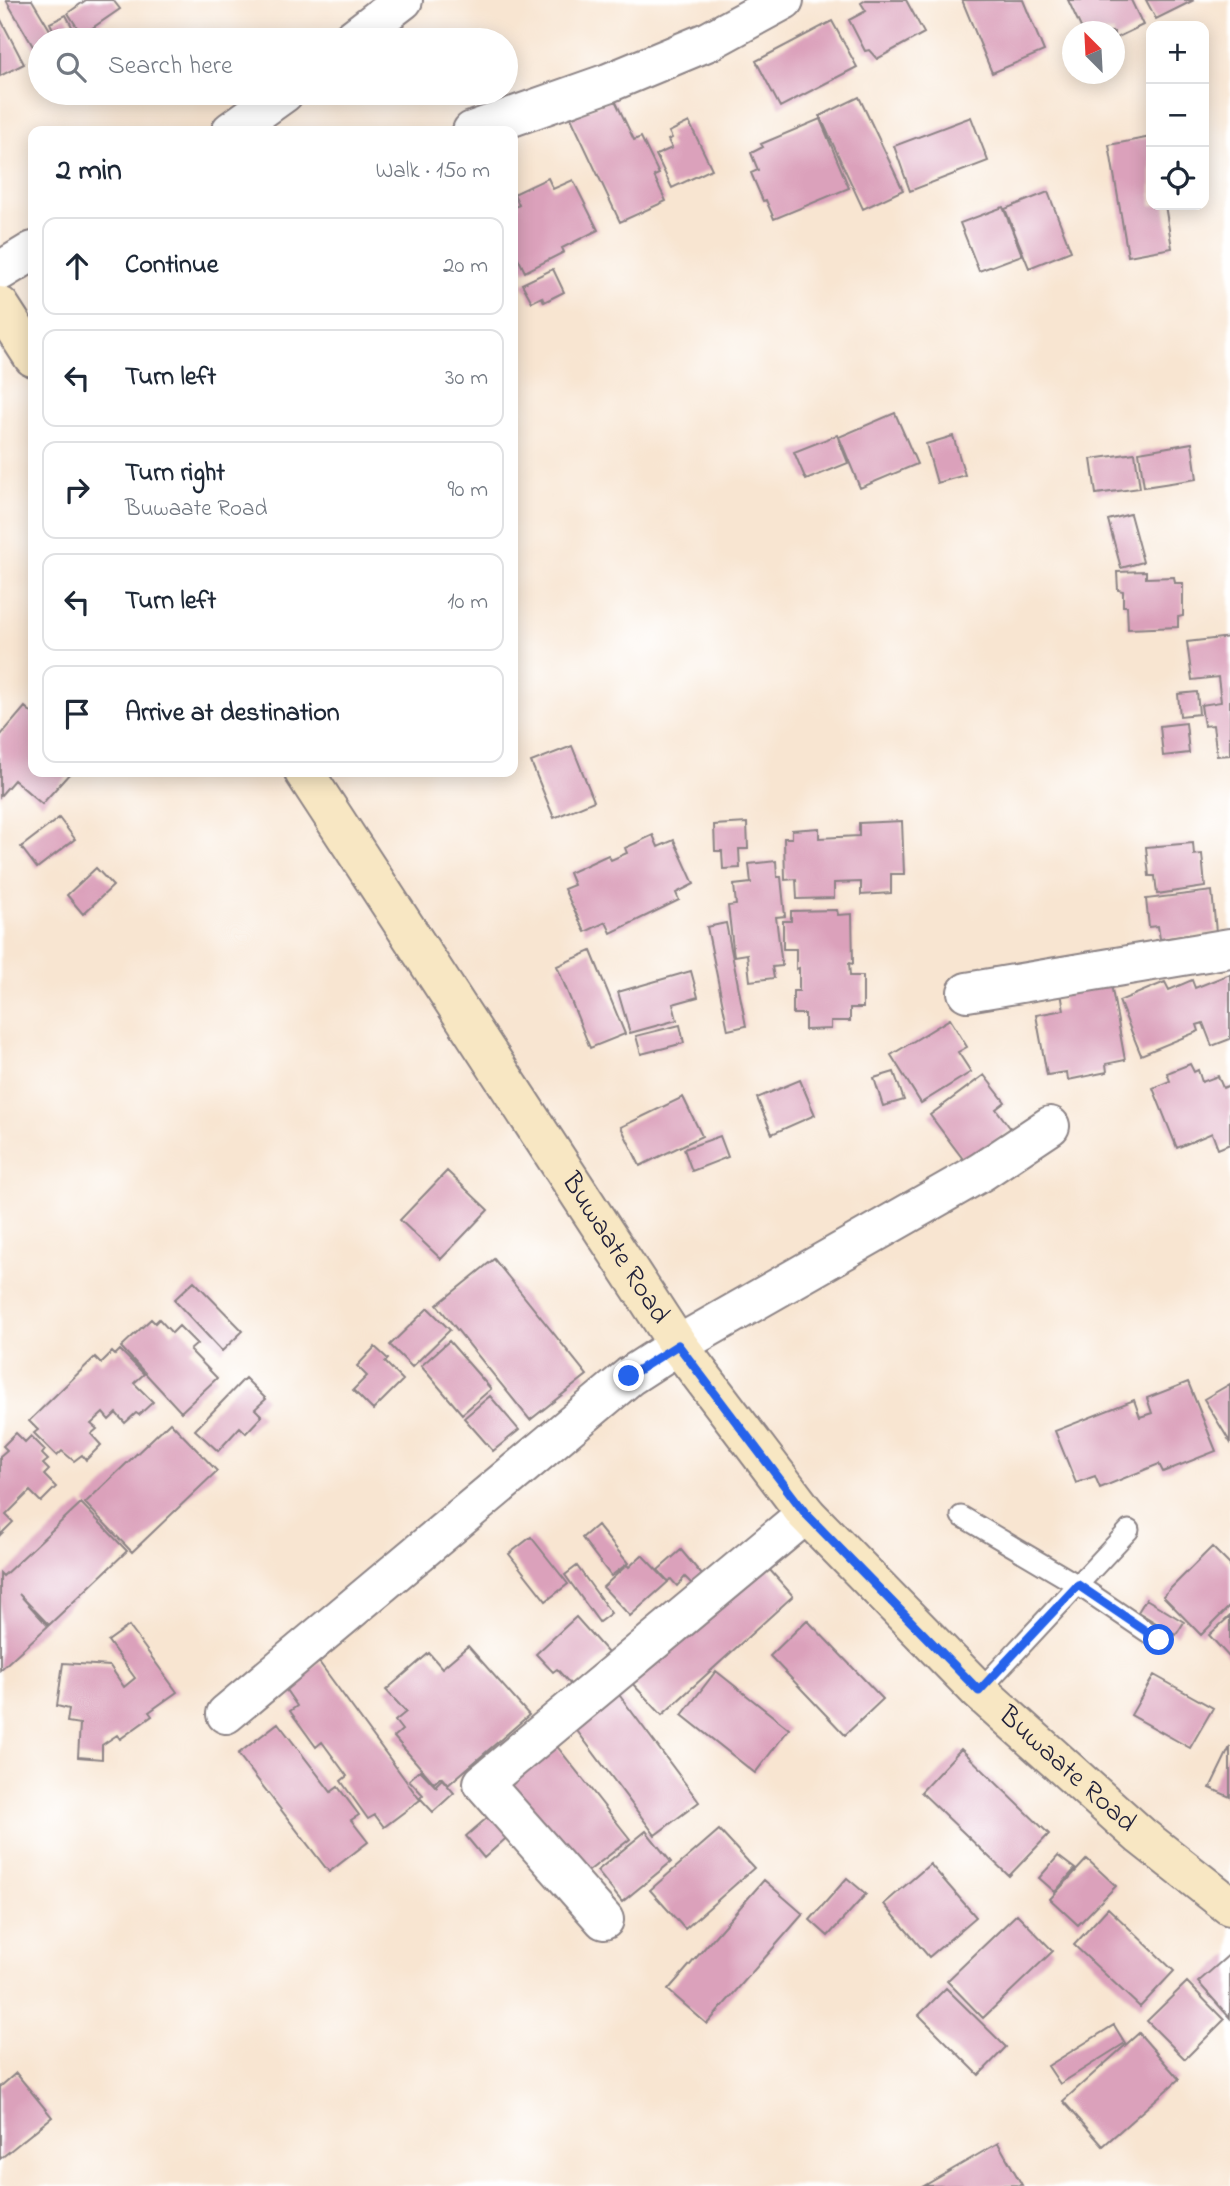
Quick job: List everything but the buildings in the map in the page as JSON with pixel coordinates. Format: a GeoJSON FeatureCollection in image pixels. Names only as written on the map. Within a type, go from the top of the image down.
{"type":"FeatureCollection","features":[{"type":"Feature","properties":{"kind":"street"},"geometry":{"type":"LineString","coordinates":[[367,28],[403,0]]}},
{"type":"Feature","properties":{"kind":"street"},"geometry":{"type":"LineString","coordinates":[[486,126],[608,83],[709,41],[784,0]]}},
{"type":"Feature","properties":{"kind":"street"},"geometry":{"type":"LineString","coordinates":[[238,126],[267,105]]}},
{"type":"Feature","properties":{"kind":"street"},"geometry":{"type":"LineString","coordinates":[[0,271],[28,254]]}},
{"type":"Feature","properties":{"kind":"street"},"geometry":{"type":"LineString","coordinates":[[0,306],[28,349]]}},
{"type":"Feature","properties":{"kind":"street","name":"Buwaate Road"},"geometry":{"type":"LineString","coordinates":[[307,777],[678,1345],[806,1514],[979,1691],[1141,1836],[1230,1906]]}},
{"type":"Feature","properties":{"kind":"street"},"geometry":{"type":"LineString","coordinates":[[967,992],[1230,948]]}},
{"type":"Feature","properties":{"kind":"street"},"geometry":{"type":"LineString","coordinates":[[226,1714],[629,1376],[678,1345],[981,1172],[1050,1126]]}},
{"type":"Feature","properties":{"kind":"street"},"geometry":{"type":"LineString","coordinates":[[604,1920],[483,1783],[806,1514]]}},
{"type":"Feature","properties":{"kind":"lane"},"geometry":{"type":"LineString","coordinates":[[961,1516],[1078,1585],[1159,1640]]}},
{"type":"Feature","properties":{"kind":"lane"},"geometry":{"type":"LineString","coordinates":[[979,1691],[1129,1530]]}},
{"type":"Feature","properties":{"kind":"route"},"geometry":{"type":"LineString","coordinates":[[629,1376],[678,1345],[806,1514],[979,1691],[1078,1585],[1159,1640]]}}]}
